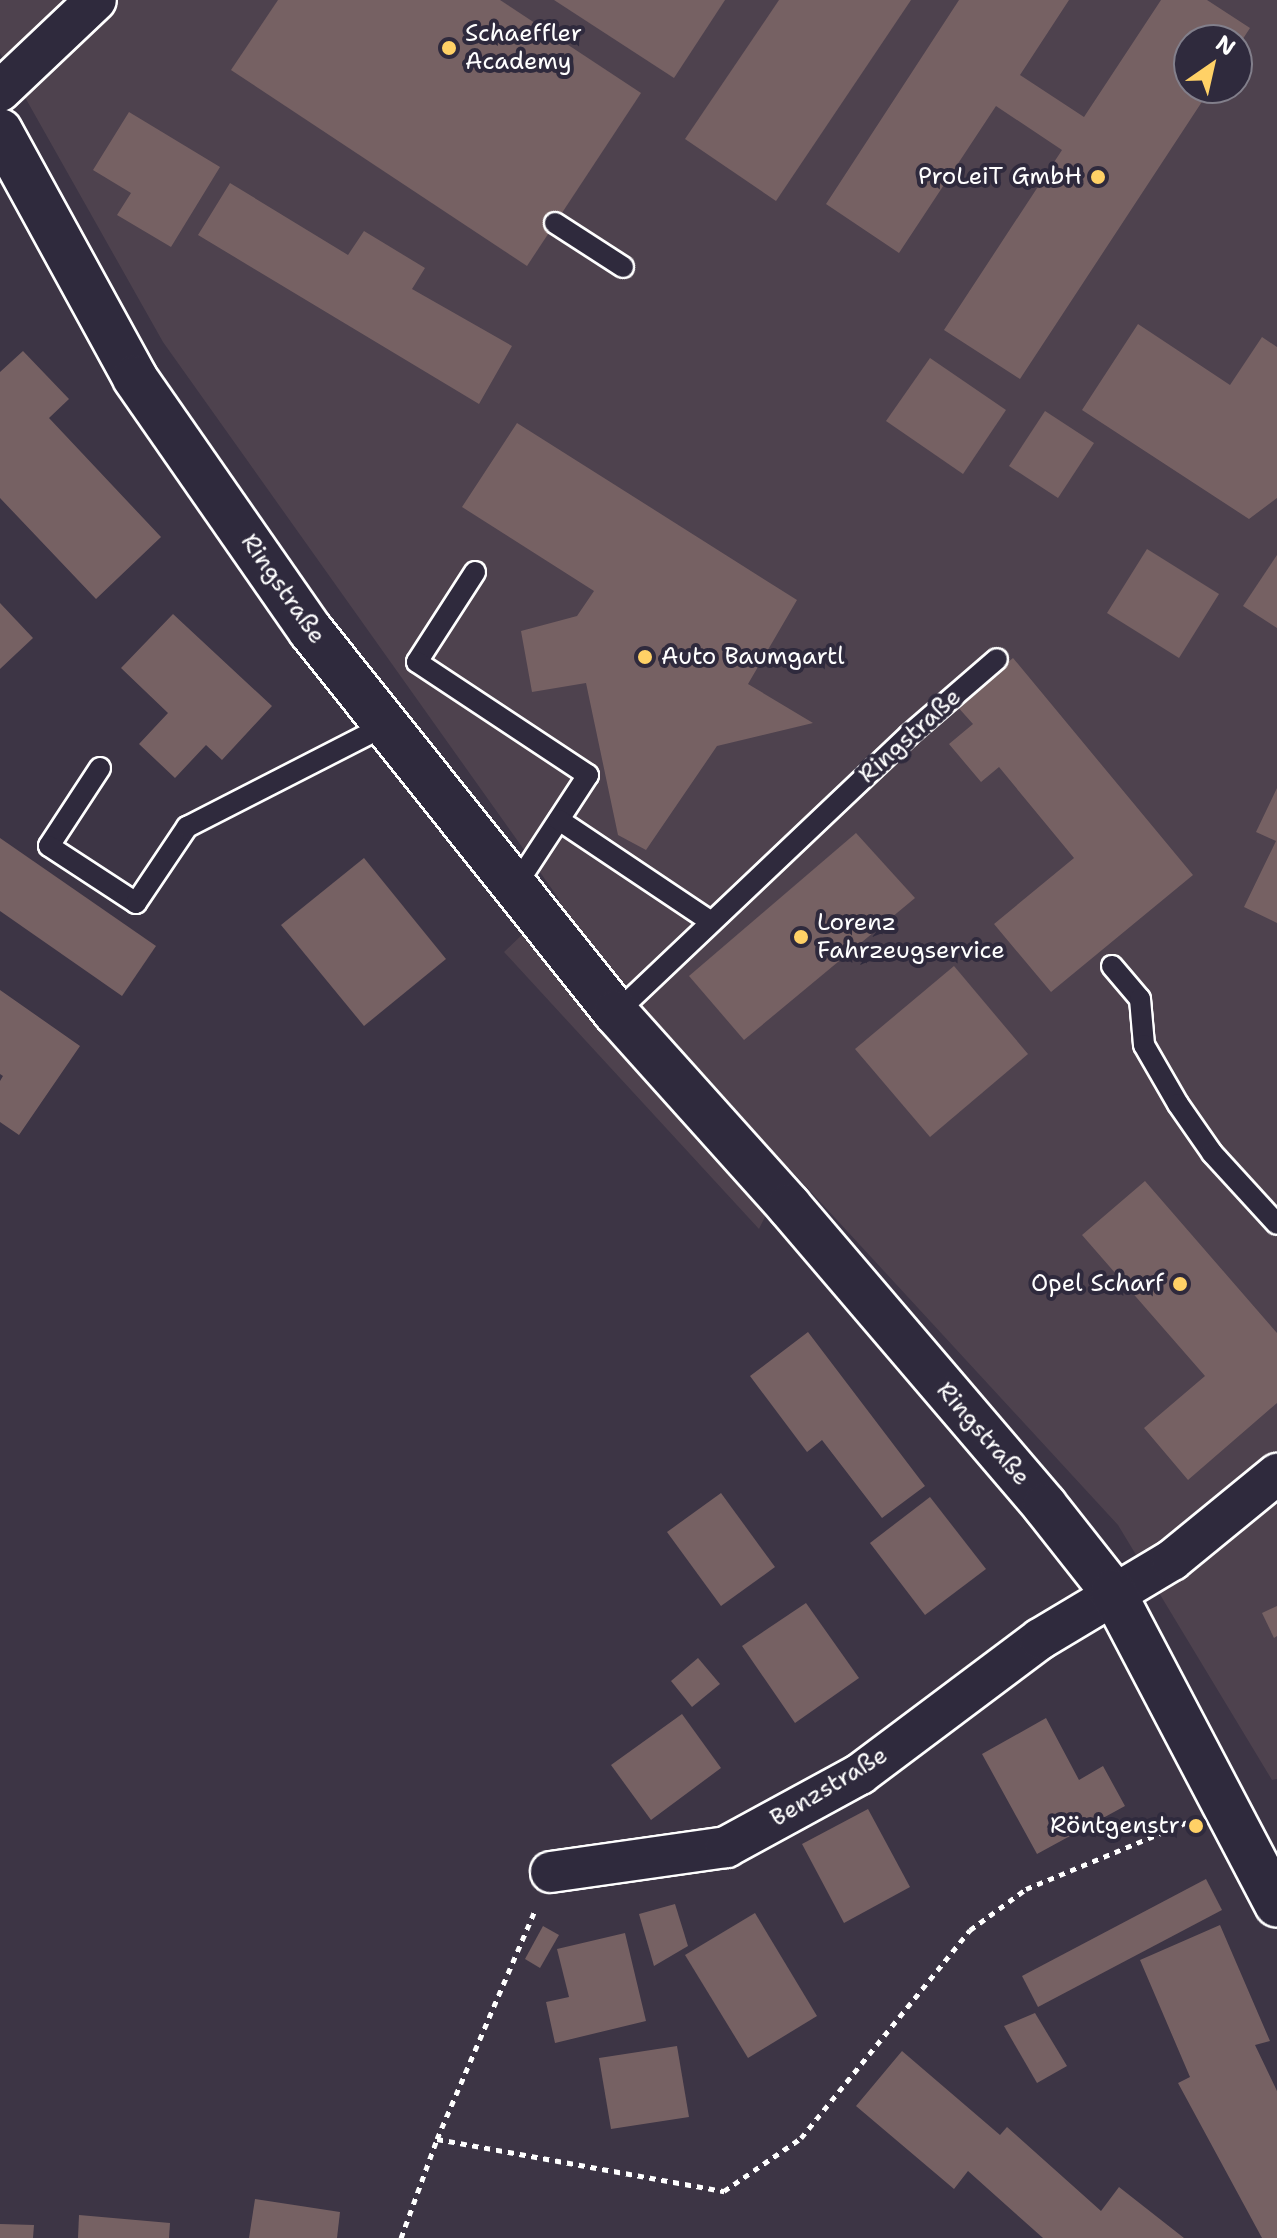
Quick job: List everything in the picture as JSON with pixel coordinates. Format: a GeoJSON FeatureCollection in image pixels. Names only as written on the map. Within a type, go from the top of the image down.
{"type":"FeatureCollection","features":[{"type":"Feature","properties":{"kind":"street"},"geometry":{"type":"LineString","coordinates":[[0,91],[96,0]]}},
{"type":"Feature","properties":{"kind":"street","name":"Ringstraße"},"geometry":{"type":"LineString","coordinates":[[0,131],[135,378],[311,631],[513,888],[616,1013],[799,1218],[1045,1506],[1113,1592],[1277,1905]]}},
{"type":"Feature","properties":{"kind":"street","name":"Benzstraße"},"geometry":{"type":"LineString","coordinates":[[551,1872],[726,1847],[860,1774],[1040,1639],[1113,1592],[1172,1560],[1277,1474]]}},
{"type":"Feature","properties":{"kind":"lane"},"geometry":{"type":"LineString","coordinates":[[555,223],[623,267]]}},
{"type":"Feature","properties":{"kind":"lane"},"geometry":{"type":"LineString","coordinates":[[475,572],[417,662],[588,775],[513,888]]}},
{"type":"Feature","properties":{"kind":"lane","name":"Ringstraße"},"geometry":{"type":"LineString","coordinates":[[616,1013],[898,745],[997,659]]}},
{"type":"Feature","properties":{"kind":"lane"},"geometry":{"type":"LineString","coordinates":[[100,768],[49,846],[136,903],[187,827],[384,726]]}},
{"type":"Feature","properties":{"kind":"lane"},"geometry":{"type":"LineString","coordinates":[[559,820],[710,921]]}},
{"type":"Feature","properties":{"kind":"lane"},"geometry":{"type":"LineString","coordinates":[[1112,966],[1140,999],[1144,1045],[1178,1104],[1212,1153],[1277,1224]]}},
{"type":"Feature","properties":{"kind":"path"},"geometry":{"type":"LineString","coordinates":[[437,2139],[724,2191],[801,2138],[970,1930],[1026,1889],[1227,1806]]}},
{"type":"Feature","properties":{"kind":"path"},"geometry":{"type":"LineString","coordinates":[[401,2238],[437,2139],[551,1872]]}},
{"type":"Feature","properties":{"kind":"shaded area"},"geometry":{"type":"Polygon","coordinates":[[[0,0],[1277,0],[1277,1779],[1272,1780],[1118,1525],[789,1168],[759,1229],[504,952],[559,899],[163,342],[0,53],[0,0]]]}},
{"type":"Feature","properties":{"kind":"building"},"geometry":{"type":"Polygon","coordinates":[[[278,0],[500,0],[641,93],[527,266],[231,70],[278,0]]]}},
{"type":"Feature","properties":{"kind":"building"},"geometry":{"type":"Polygon","coordinates":[[[554,0],[725,0],[674,78],[554,0]]]}},
{"type":"Feature","properties":{"kind":"building"},"geometry":{"type":"Polygon","coordinates":[[[779,0],[911,0],[776,201],[685,139],[779,0]]]}},
{"type":"Feature","properties":{"kind":"building","name":"ProLeiT GmbH"},"geometry":{"type":"Polygon","coordinates":[[[959,0],[1069,0],[1020,75],[1084,117],[1161,0],[1207,0],[1244,24],[1173,24],[1173,104],[1200,104],[1020,379],[944,330],[1062,150],[996,106],[899,253],[826,204],[959,0]]]}},
{"type":"Feature","properties":{"kind":"building"},"geometry":{"type":"Polygon","coordinates":[[[129,112],[220,167],[171,247],[117,215],[131,193],[93,170],[129,112]]]}},
{"type":"Feature","properties":{"kind":"building"},"geometry":{"type":"Polygon","coordinates":[[[230,183],[348,255],[364,231],[425,268],[412,289],[512,346],[479,404],[198,235],[230,183]]]}},
{"type":"Feature","properties":{"kind":"building"},"geometry":{"type":"Polygon","coordinates":[[[1138,324],[1230,385],[1262,337],[1277,347],[1277,498],[1249,519],[1082,410],[1138,324]]]}},
{"type":"Feature","properties":{"kind":"building"},"geometry":{"type":"Polygon","coordinates":[[[23,351],[69,399],[49,418],[161,537],[96,599],[0,498],[0,372],[23,351]]]}},
{"type":"Feature","properties":{"kind":"building"},"geometry":{"type":"Polygon","coordinates":[[[930,358],[1006,410],[963,474],[886,421],[930,358]]]}},
{"type":"Feature","properties":{"kind":"building"},"geometry":{"type":"Polygon","coordinates":[[[1045,411],[1094,443],[1058,498],[1009,466],[1045,411]]]}},
{"type":"Feature","properties":{"kind":"building","name":"Auto Baumgartl"},"geometry":{"type":"Polygon","coordinates":[[[517,423],[797,600],[748,684],[813,723],[717,746],[646,850],[618,835],[586,683],[532,692],[521,631],[577,616],[594,591],[462,507],[517,423]]]}},
{"type":"Feature","properties":{"kind":"building"},"geometry":{"type":"Polygon","coordinates":[[[1147,549],[1219,594],[1179,658],[1107,613],[1147,549]]]}},
{"type":"Feature","properties":{"kind":"building"},"geometry":{"type":"Polygon","coordinates":[[[1277,555],[1277,628],[1243,606],[1277,555]]]}},
{"type":"Feature","properties":{"kind":"building"},"geometry":{"type":"Polygon","coordinates":[[[0,603],[33,638],[0,669],[0,603]]]}},
{"type":"Feature","properties":{"kind":"building"},"geometry":{"type":"Polygon","coordinates":[[[173,614],[272,706],[222,760],[206,745],[175,778],[139,744],[168,713],[121,668],[173,614]]]}},
{"type":"Feature","properties":{"kind":"building"},"geometry":{"type":"Polygon","coordinates":[[[1013,658],[1193,875],[1051,992],[994,924],[1074,858],[999,767],[981,782],[949,744],[973,724],[956,705],[1013,658]]]}},
{"type":"Feature","properties":{"kind":"building"},"geometry":{"type":"Polygon","coordinates":[[[1277,788],[1277,923],[1244,907],[1276,841],[1256,832],[1277,788]]]}},
{"type":"Feature","properties":{"kind":"building","name":"Lorenz Fahrzeugservice"},"geometry":{"type":"Polygon","coordinates":[[[856,833],[915,898],[744,1040],[689,976],[856,833]]]}},
{"type":"Feature","properties":{"kind":"building"},"geometry":{"type":"Polygon","coordinates":[[[0,838],[156,946],[122,996],[0,911],[0,838]]]}},
{"type":"Feature","properties":{"kind":"building"},"geometry":{"type":"Polygon","coordinates":[[[364,858],[446,959],[364,1026],[281,925],[364,858]]]}},
{"type":"Feature","properties":{"kind":"building"},"geometry":{"type":"Polygon","coordinates":[[[954,966],[1028,1054],[930,1137],[855,1049],[954,966]]]}},
{"type":"Feature","properties":{"kind":"building"},"geometry":{"type":"Polygon","coordinates":[[[0,990],[80,1046],[19,1135],[0,1122],[0,1081],[3,1076],[0,1074],[0,990]]]}},
{"type":"Feature","properties":{"kind":"building","name":"Opel Scharf"},"geometry":{"type":"Polygon","coordinates":[[[1145,1181],[1277,1333],[1277,1403],[1188,1480],[1144,1428],[1205,1376],[1082,1235],[1145,1181]]]}},
{"type":"Feature","properties":{"kind":"building"},"geometry":{"type":"Polygon","coordinates":[[[808,1332],[925,1486],[882,1518],[822,1440],[807,1452],[750,1376],[808,1332]]]}},
{"type":"Feature","properties":{"kind":"building"},"geometry":{"type":"Polygon","coordinates":[[[721,1493],[775,1567],[721,1606],[667,1532],[721,1493]]]}},
{"type":"Feature","properties":{"kind":"building"},"geometry":{"type":"Polygon","coordinates":[[[930,1497],[986,1569],[925,1615],[870,1543],[930,1497]]]}},
{"type":"Feature","properties":{"kind":"building"},"geometry":{"type":"Polygon","coordinates":[[[806,1603],[859,1678],[795,1723],[742,1646],[806,1603]]]}},
{"type":"Feature","properties":{"kind":"building"},"geometry":{"type":"Polygon","coordinates":[[[1277,1606],[1277,1636],[1274,1638],[1262,1613],[1277,1606]]]}},
{"type":"Feature","properties":{"kind":"building"},"geometry":{"type":"Polygon","coordinates":[[[698,1658],[720,1684],[692,1707],[671,1681],[698,1658]]]}},
{"type":"Feature","properties":{"kind":"building"},"geometry":{"type":"Polygon","coordinates":[[[682,1714],[721,1768],[651,1820],[611,1765],[682,1714]]]}},
{"type":"Feature","properties":{"kind":"building"},"geometry":{"type":"Polygon","coordinates":[[[1046,1718],[1079,1780],[1103,1766],[1125,1806],[1037,1854],[982,1754],[1046,1718]]]}},
{"type":"Feature","properties":{"kind":"building"},"geometry":{"type":"Polygon","coordinates":[[[868,1809],[910,1887],[844,1923],[802,1844],[868,1809]]]}},
{"type":"Feature","properties":{"kind":"building"},"geometry":{"type":"Polygon","coordinates":[[[1206,1879],[1222,1910],[1038,2007],[1022,1976],[1206,1879]]]}},
{"type":"Feature","properties":{"kind":"building"},"geometry":{"type":"Polygon","coordinates":[[[675,1904],[688,1946],[654,1966],[639,1914],[675,1904]]]}},
{"type":"Feature","properties":{"kind":"building"},"geometry":{"type":"Polygon","coordinates":[[[755,1913],[817,2016],[748,2058],[685,1955],[755,1913]]]}},
{"type":"Feature","properties":{"kind":"building"},"geometry":{"type":"Polygon","coordinates":[[[1220,1925],[1270,2041],[1255,2045],[1277,2091],[1277,2238],[1262,2238],[1178,2083],[1190,2077],[1140,1960],[1220,1925]]]}},
{"type":"Feature","properties":{"kind":"building"},"geometry":{"type":"Polygon","coordinates":[[[543,1926],[559,1935],[540,1968],[525,1959],[543,1926]]]}},
{"type":"Feature","properties":{"kind":"building"},"geometry":{"type":"Polygon","coordinates":[[[625,1933],[646,2021],[555,2043],[546,2002],[569,1997],[557,1949],[625,1933]]]}},
{"type":"Feature","properties":{"kind":"building"},"geometry":{"type":"Polygon","coordinates":[[[1035,2013],[1067,2066],[1037,2083],[1004,2026],[1035,2013]]]}},
{"type":"Feature","properties":{"kind":"building"},"geometry":{"type":"Polygon","coordinates":[[[677,2046],[689,2117],[611,2129],[599,2058],[677,2046]]]}},
{"type":"Feature","properties":{"kind":"building"},"geometry":{"type":"Polygon","coordinates":[[[902,2051],[1000,2135],[1007,2127],[1101,2211],[1119,2187],[1184,2238],[1043,2238],[968,2171],[954,2189],[856,2106],[902,2051]]]}},
{"type":"Feature","properties":{"kind":"building"},"geometry":{"type":"Polygon","coordinates":[[[255,2199],[340,2212],[337,2238],[249,2238],[255,2199]]]}},
{"type":"Feature","properties":{"kind":"building"},"geometry":{"type":"Polygon","coordinates":[[[79,2215],[170,2223],[169,2238],[78,2238],[79,2215]]]}},
{"type":"Feature","properties":{"kind":"building"},"geometry":{"type":"Polygon","coordinates":[[[0,2224],[34,2225],[33,2238],[0,2238],[0,2224]]]}},
{"type":"Feature","properties":{"kind":"place","name":"Schaeffler Academy"},"geometry":{"type":"Point","coordinates":[449,48]}},
{"type":"Feature","properties":{"kind":"place","name":"ProLeiT GmbH"},"geometry":{"type":"Point","coordinates":[1098,177]}},
{"type":"Feature","properties":{"kind":"place","name":"Auto Baumgartl"},"geometry":{"type":"Point","coordinates":[645,657]}},
{"type":"Feature","properties":{"kind":"place","name":"Lorenz Fahrzeugservice"},"geometry":{"type":"Point","coordinates":[801,937]}},
{"type":"Feature","properties":{"kind":"place","name":"Opel Scharf"},"geometry":{"type":"Point","coordinates":[1180,1284]}},
{"type":"Feature","properties":{"kind":"place","name":"Röntgenstr"},"geometry":{"type":"Point","coordinates":[1196,1826]}}]}
